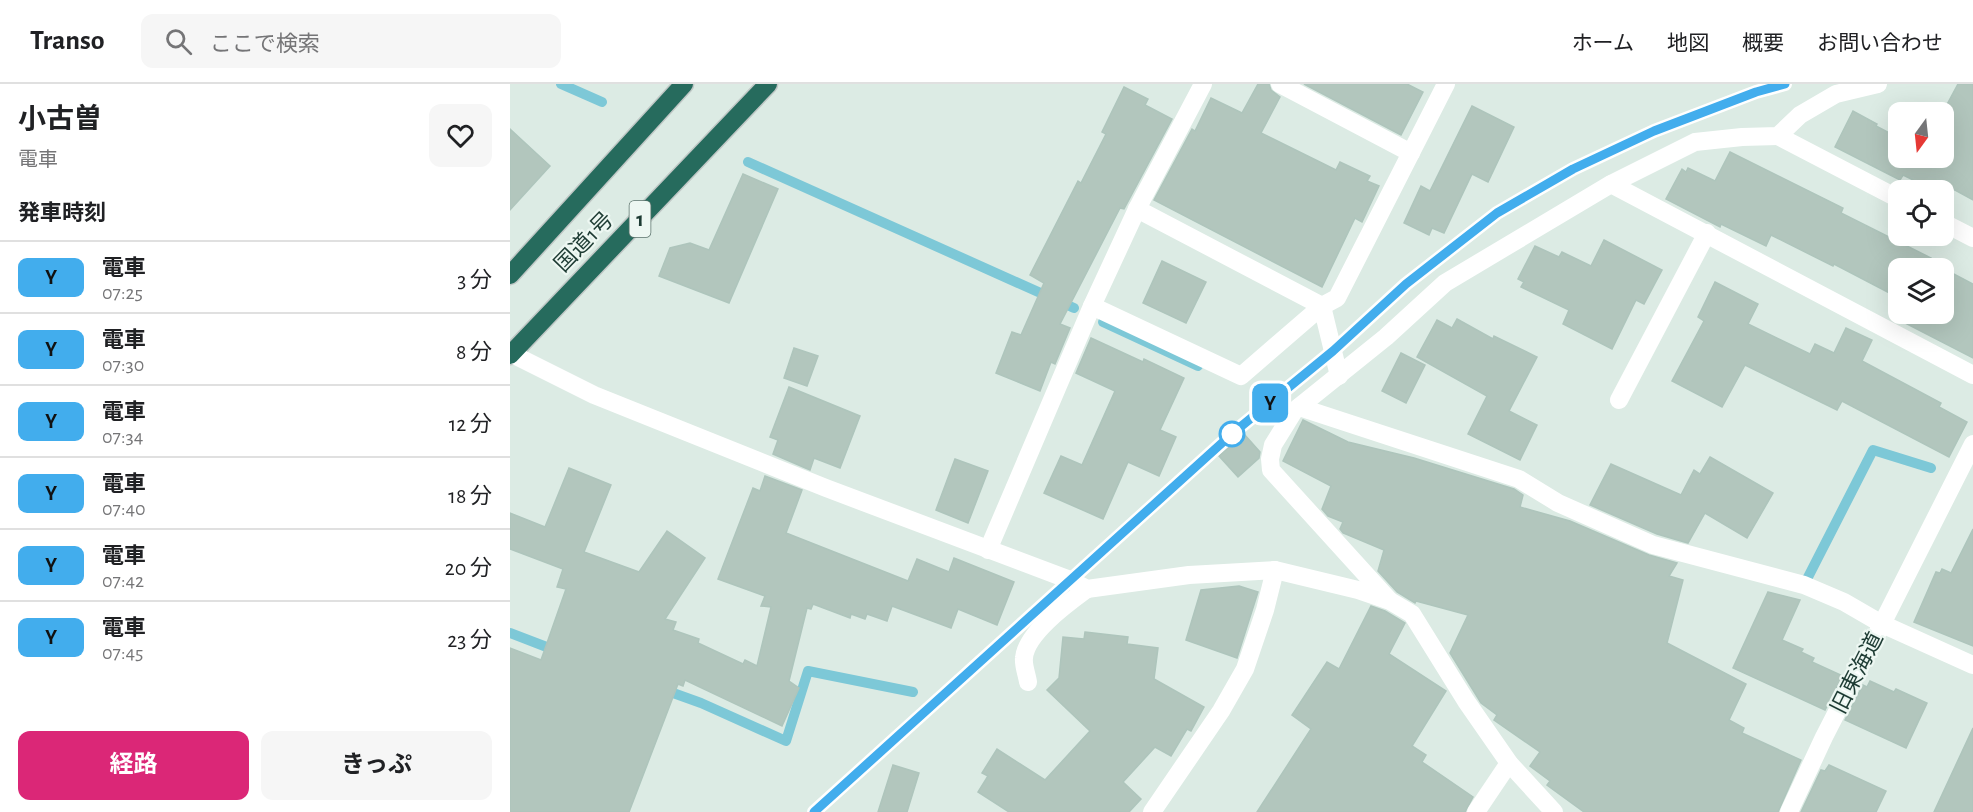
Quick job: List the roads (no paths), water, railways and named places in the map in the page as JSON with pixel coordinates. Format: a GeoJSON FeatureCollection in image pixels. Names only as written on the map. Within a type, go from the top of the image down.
{"type":"FeatureCollection","features":[{"type":"Feature","properties":{"kind":"highway","name":"国道1号"},"geometry":{"type":"LineString","coordinates":[[510,275],[684,84]]}},
{"type":"Feature","properties":{"kind":"highway","name":"国道1号"},"geometry":{"type":"LineString","coordinates":[[510,354],[768,84]]}},
{"type":"Feature","properties":{"kind":"street"},"geometry":{"type":"LineString","coordinates":[[988,550],[1092,306],[1137,209],[1203,84]]}},
{"type":"Feature","properties":{"kind":"street"},"geometry":{"type":"LineString","coordinates":[[1280,84],[1411,153]]}},
{"type":"Feature","properties":{"kind":"street"},"geometry":{"type":"LineString","coordinates":[[1092,306],[1241,376],[1322,306],[1336,298],[1446,84]]}},
{"type":"Feature","properties":{"kind":"street"},"geometry":{"type":"LineString","coordinates":[[1778,136],[1800,115],[1836,94],[1878,84]]}},
{"type":"Feature","properties":{"kind":"street"},"geometry":{"type":"LineString","coordinates":[[1390,601],[1271,470],[1270,459],[1273,446],[1288,418],[1299,407],[1386,337],[1445,284],[1611,184],[1695,142],[1778,136],[1888,193]]}},
{"type":"Feature","properties":{"kind":"street"},"geometry":{"type":"LineString","coordinates":[[1611,184],[1973,375]]}},
{"type":"Feature","properties":{"kind":"street"},"geometry":{"type":"LineString","coordinates":[[1137,209],[1322,306],[1339,376]]}},
{"type":"Feature","properties":{"kind":"street"},"geometry":{"type":"LineString","coordinates":[[1954,228],[1973,238]]}},
{"type":"Feature","properties":{"kind":"street"},"geometry":{"type":"LineString","coordinates":[[1619,399],[1707,234]]}},
{"type":"Feature","properties":{"kind":"street"},"geometry":{"type":"LineString","coordinates":[[510,354],[594,394],[836,492],[1070,580],[1087,589]]}},
{"type":"Feature","properties":{"kind":"street"},"geometry":{"type":"LineString","coordinates":[[1299,407],[1519,479],[1558,503],[1653,545],[1804,585],[1844,602],[1882,624],[1973,444]]}},
{"type":"Feature","properties":{"kind":"street"},"geometry":{"type":"LineString","coordinates":[[1152,812],[1221,711],[1245,669],[1265,610],[1275,570]]}},
{"type":"Feature","properties":{"kind":"street"},"geometry":{"type":"LineString","coordinates":[[1028,682],[1024,658],[1032,638],[1061,608],[1087,589],[1189,575],[1275,570],[1358,590],[1390,601],[1412,614],[1466,701],[1509,763],[1554,812]]}},
{"type":"Feature","properties":{"kind":"street","name":"旧東海道"},"geometry":{"type":"LineString","coordinates":[[1789,812],[1824,737],[1882,624],[1973,665]]}},
{"type":"Feature","properties":{"kind":"street"},"geometry":{"type":"LineString","coordinates":[[1476,812],[1509,763]]}},
{"type":"Feature","properties":{"kind":"waterway"},"geometry":{"type":"LineString","coordinates":[[561,84],[602,102]]}},
{"type":"Feature","properties":{"kind":"waterway"},"geometry":{"type":"LineString","coordinates":[[748,162],[1074,308]]}},
{"type":"Feature","properties":{"kind":"waterway"},"geometry":{"type":"LineString","coordinates":[[1103,322],[1198,366]]}},
{"type":"Feature","properties":{"kind":"waterway"},"geometry":{"type":"LineString","coordinates":[[1804,585],[1873,450],[1931,468]]}},
{"type":"Feature","properties":{"kind":"waterway"},"geometry":{"type":"LineString","coordinates":[[510,633],[557,651]]}},
{"type":"Feature","properties":{"kind":"waterway"},"geometry":{"type":"LineString","coordinates":[[662,689],[701,703],[786,741],[808,671],[913,692]]}},
{"type":"Feature","properties":{"kind":"railway"},"geometry":{"type":"LineString","coordinates":[[814,812],[1233,433],[1333,351],[1406,284],[1497,213],[1573,169],[1654,131],[1756,92],[1785,84]]}},
{"type":"Feature","properties":{"kind":"train","name":"Y"},"geometry":{"type":"LineString","coordinates":[[814,812],[1233,433],[1333,351],[1406,284],[1497,213],[1573,169],[1654,131],[1756,92],[1785,84]]}}]}
